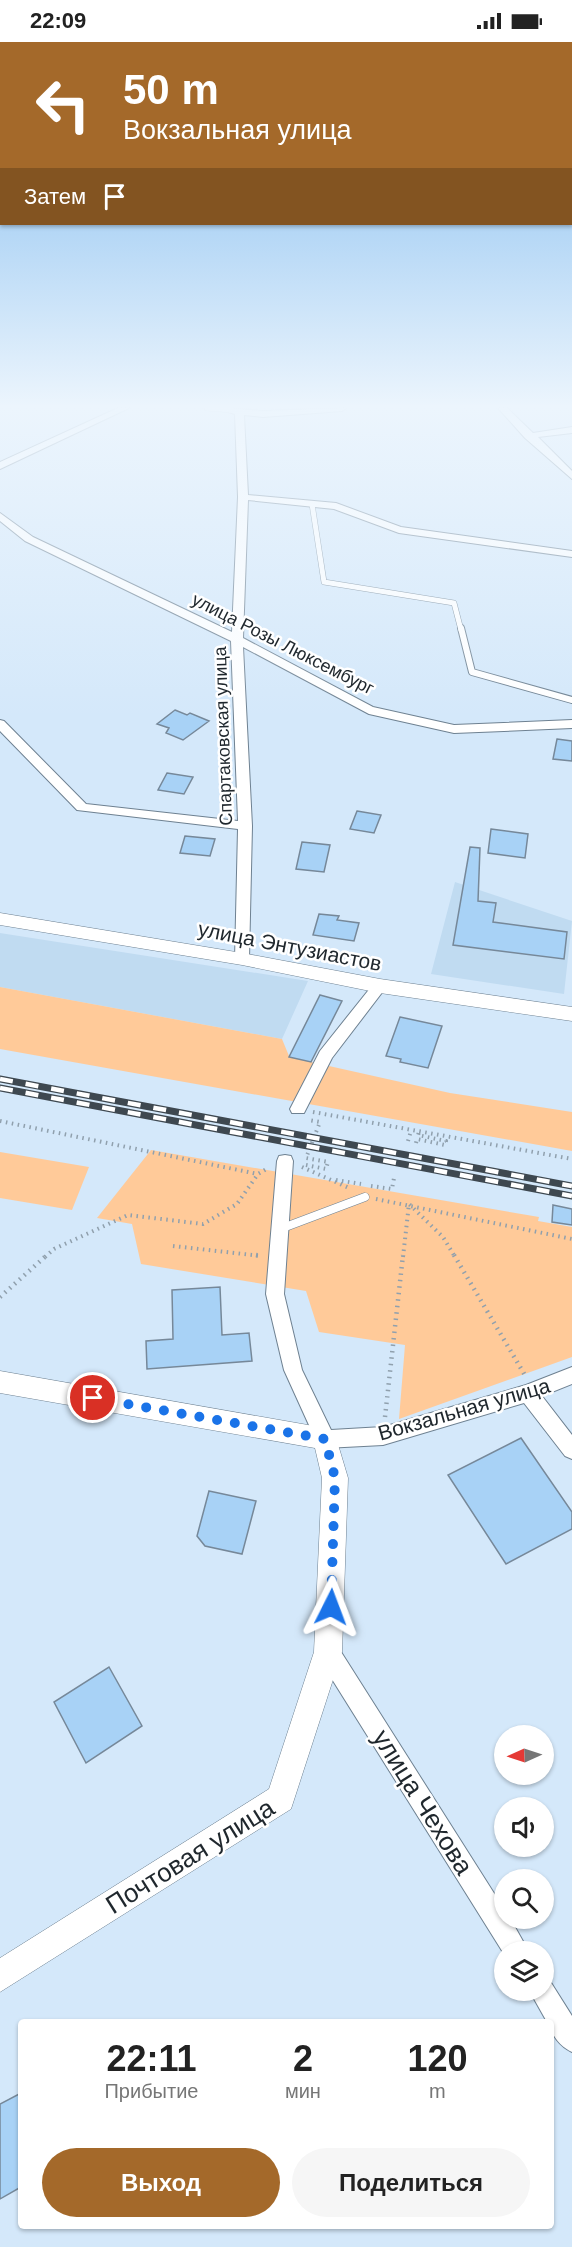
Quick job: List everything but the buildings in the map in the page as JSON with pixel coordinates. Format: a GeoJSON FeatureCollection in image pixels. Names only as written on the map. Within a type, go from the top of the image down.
{"type":"FeatureCollection","features":[{"type":"Feature","properties":{"kind":"street","name":"Спартаковская улица"},"geometry":{"type":"LineString","coordinates":[[242,511],[237,639],[245,826],[242,959]]}},
{"type":"Feature","properties":{"kind":"street"},"geometry":{"type":"LineString","coordinates":[[349,511],[399,530],[572,554]]}},
{"type":"Feature","properties":{"kind":"street","name":"улица Розы Люксембург"},"geometry":{"type":"LineString","coordinates":[[0,516],[29,539],[237,639],[369,710],[454,729],[572,724]]}},
{"type":"Feature","properties":{"kind":"street"},"geometry":{"type":"LineString","coordinates":[[0,724],[81,807],[245,826]]}},
{"type":"Feature","properties":{"kind":"street","name":"улица Энтузиастов"},"geometry":{"type":"LineString","coordinates":[[0,919],[242,959],[380,986],[572,1014]]}},
{"type":"Feature","properties":{"kind":"street"},"geometry":{"type":"LineString","coordinates":[[298,1109],[326,1055],[380,986]]}},
{"type":"Feature","properties":{"kind":"street","name":"Почтовая улица"},"geometry":{"type":"LineString","coordinates":[[0,1976],[281,1799],[328,1652],[335,1478],[325,1439],[293,1370],[275,1294],[285,1161]]}},
{"type":"Feature","properties":{"kind":"street","name":"Вокзальная улица"},"geometry":{"type":"LineString","coordinates":[[0,1382],[325,1439],[383,1436],[531,1392],[572,1375]]}},
{"type":"Feature","properties":{"kind":"street"},"geometry":{"type":"LineString","coordinates":[[531,1392],[572,1450]]}},
{"type":"Feature","properties":{"kind":"street","name":"улица Чехова"},"geometry":{"type":"LineString","coordinates":[[328,1652],[510,1941]]}},
{"type":"Feature","properties":{"kind":"street"},"geometry":{"type":"LineString","coordinates":[[549,2001],[572,2039]]}},
{"type":"Feature","properties":{"kind":"lane"},"geometry":{"type":"LineString","coordinates":[[313,511],[324,582],[454,603],[472,672],[572,699]]}},
{"type":"Feature","properties":{"kind":"lane"},"geometry":{"type":"LineString","coordinates":[[280,1229],[365,1197]]}},
{"type":"Feature","properties":{"kind":"path"},"geometry":{"type":"LineString","coordinates":[[285,1161],[326,1169],[328,1162],[306,1158],[320,1122],[295,1117],[298,1109],[572,1159]]}},
{"type":"Feature","properties":{"kind":"path"},"geometry":{"type":"LineString","coordinates":[[0,1121],[258,1174]]}},
{"type":"Feature","properties":{"kind":"path"},"geometry":{"type":"LineString","coordinates":[[408,1141],[411,1131]]}},
{"type":"Feature","properties":{"kind":"path"},"geometry":{"type":"LineString","coordinates":[[416,1143],[417,1139],[445,1145],[446,1141],[418,1135],[419,1132]]}},
{"type":"Feature","properties":{"kind":"path"},"geometry":{"type":"LineString","coordinates":[[392,1189],[394,1178]]}},
{"type":"Feature","properties":{"kind":"path"},"geometry":{"type":"LineString","coordinates":[[383,1436],[409,1204],[443,1238],[531,1392]]}},
{"type":"Feature","properties":{"kind":"path"},"geometry":{"type":"LineString","coordinates":[[173,1246],[244,1254]]}},
{"type":"Feature","properties":{"kind":"path"},"geometry":{"type":"LineString","coordinates":[[0,1297],[54,1249]]}},
{"type":"Feature","properties":{"kind":"shaded area"},"geometry":{"type":"Polygon","coordinates":[[[455,882],[572,921],[564,994],[431,974],[455,882]]]}},
{"type":"Feature","properties":{"kind":"shaded area"},"geometry":{"type":"Polygon","coordinates":[[[0,933],[308,981],[282,1039],[0,987],[0,933]]]}},
{"type":"Feature","properties":{"kind":"shaded area"},"geometry":{"type":"Polygon","coordinates":[[[0,987],[282,1039],[289,1056],[311,1062],[450,1093],[572,1112],[572,1151],[0,1049],[0,987]]]}},
{"type":"Feature","properties":{"kind":"shaded area"},"geometry":{"type":"Polygon","coordinates":[[[151,1150],[539,1217],[538,1221],[572,1227],[572,1357],[399,1419],[405,1345],[319,1332],[306,1291],[141,1264],[132,1224],[97,1218],[151,1150]]]}},
{"type":"Feature","properties":{"kind":"shaded area"},"geometry":{"type":"Polygon","coordinates":[[[0,1152],[89,1167],[72,1210],[0,1198],[0,1152]]]}},
{"type":"Feature","properties":{"kind":"railway"},"geometry":{"type":"LineString","coordinates":[[0,1079],[572,1186]]}},
{"type":"Feature","properties":{"kind":"railway"},"geometry":{"type":"LineString","coordinates":[[0,1088],[572,1196]]}},
{"type":"Feature","properties":{"kind":"route"},"geometry":{"type":"LineString","coordinates":[[93,1398],[325,1439],[335,1478],[331,1607]]}}]}
